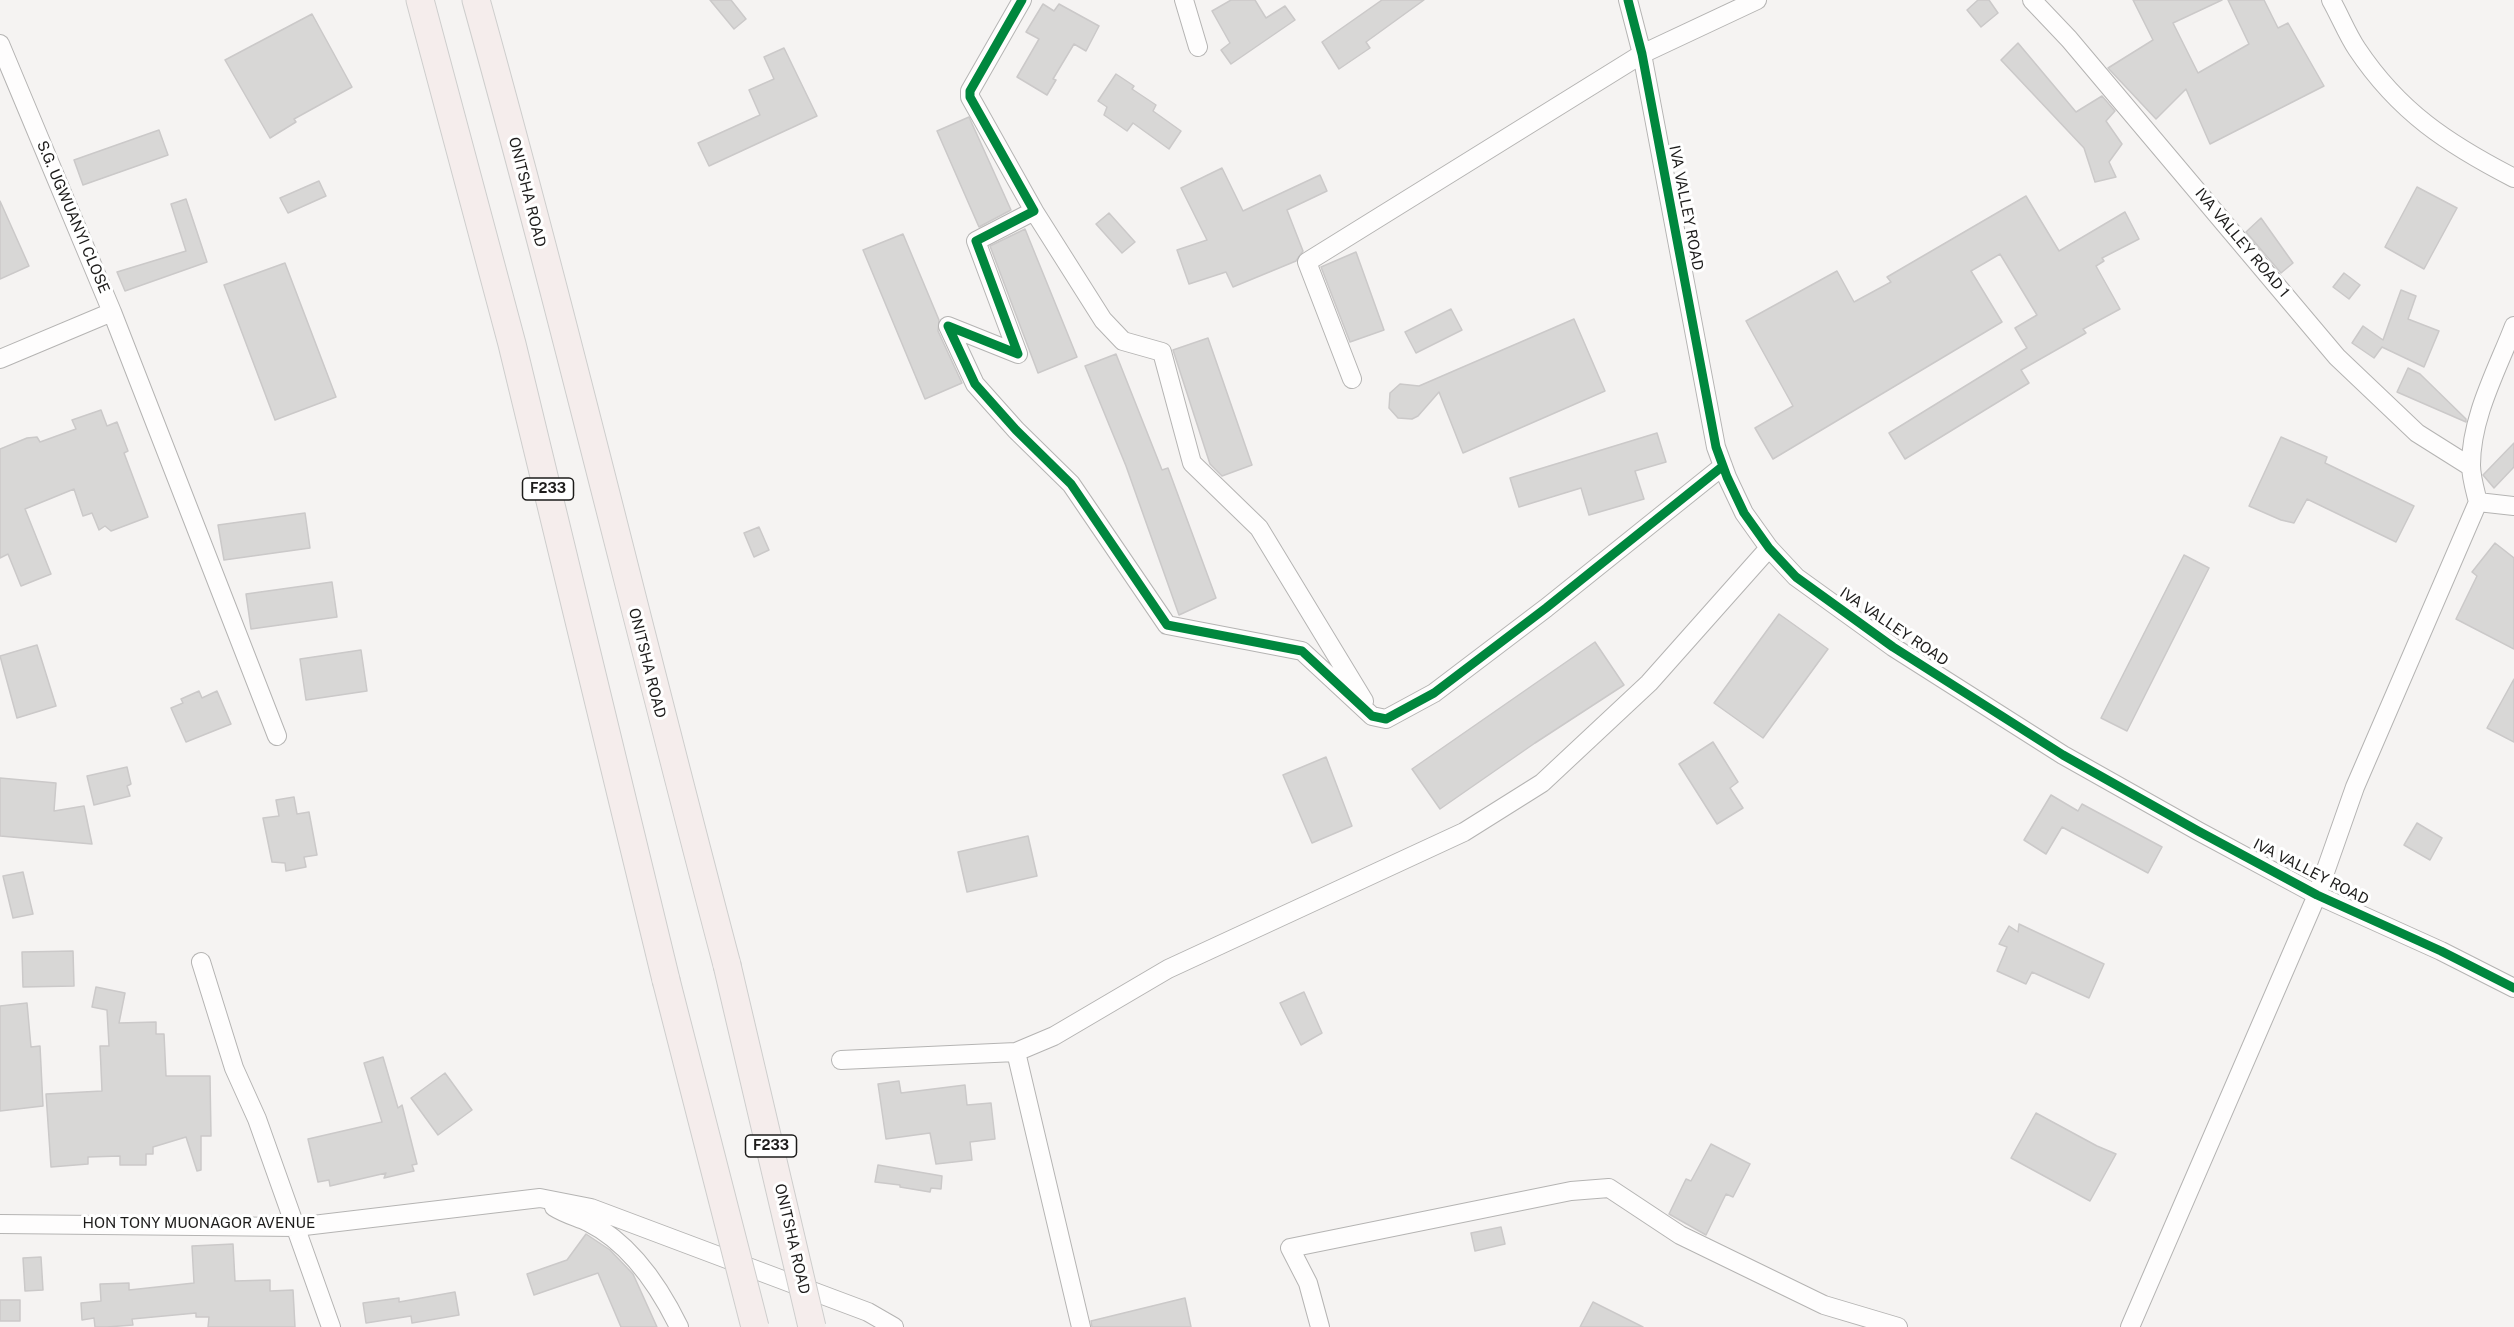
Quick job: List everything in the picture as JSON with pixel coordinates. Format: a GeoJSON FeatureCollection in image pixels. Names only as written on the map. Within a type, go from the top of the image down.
{"type":"FeatureCollection","features":[{"type":"Feature","properties":{"kind":"main road","name":"F233"},"geometry":{"type":"LineString","coordinates":[[420,0],[513,344],[666,980],[755,1327]]}},
{"type":"Feature","properties":{"kind":"main road","name":"ONITSHA ROAD"},"geometry":{"type":"LineString","coordinates":[[476,0],[581,394],[669,748],[727,965],[812,1327]]}},
{"type":"Feature","properties":{"kind":"street"},"geometry":{"type":"LineString","coordinates":[[1022,0],[970,91],[970,97],[1034,211],[1103,320],[1123,341],[1162,352],[1192,463],[1259,528],[1314,615],[1372,716]]}},
{"type":"Feature","properties":{"kind":"street"},"geometry":{"type":"LineString","coordinates":[[1184,0],[1198,47]]}},
{"type":"Feature","properties":{"kind":"street","name":"IVA VALLEY ROAD"},"geometry":{"type":"LineString","coordinates":[[1628,0],[1642,54],[1716,447],[1744,513],[1769,548],[1796,577],[1893,647],[2023,730],[2198,831],[2317,894],[2441,951],[2514,988]]}},
{"type":"Feature","properties":{"kind":"street"},"geometry":{"type":"LineString","coordinates":[[1352,379],[1307,262],[1642,54],[1757,0]]}},
{"type":"Feature","properties":{"kind":"street","name":"IVA VALLEY ROAD 1"},"geometry":{"type":"LineString","coordinates":[[2032,0],[2091,64],[2337,357],[2417,433],[2471,467]]}},
{"type":"Feature","properties":{"kind":"street"},"geometry":{"type":"LineString","coordinates":[[2331,0],[2357,49],[2407,110],[2433,132],[2514,178]]}},
{"type":"Feature","properties":{"kind":"street","name":"S.G. UGWUANYI CLOSE"},"geometry":{"type":"LineString","coordinates":[[0,44],[112,312],[0,359]]}},
{"type":"Feature","properties":{"kind":"street"},"geometry":{"type":"LineString","coordinates":[[1034,211],[976,241],[1018,354],[948,326],[975,384],[1016,430],[1071,484],[1167,625],[1302,651],[1372,716],[1386,719],[1434,693],[1546,608],[1723,466]]}},
{"type":"Feature","properties":{"kind":"street"},"geometry":{"type":"LineString","coordinates":[[112,312],[277,736]]}},
{"type":"Feature","properties":{"kind":"street"},"geometry":{"type":"LineString","coordinates":[[2130,1327],[2317,894],[2355,787],[2478,502],[2471,467],[2477,422],[2514,326]]}},
{"type":"Feature","properties":{"kind":"street"},"geometry":{"type":"LineString","coordinates":[[2478,502],[2514,506]]}},
{"type":"Feature","properties":{"kind":"street"},"geometry":{"type":"LineString","coordinates":[[841,1060],[1016,1052],[1054,1036],[1168,969],[1464,832],[1542,783],[1649,683],[1769,548]]}},
{"type":"Feature","properties":{"kind":"street"},"geometry":{"type":"LineString","coordinates":[[201,963],[234,1068],[257,1119],[331,1327]]}},
{"type":"Feature","properties":{"kind":"street"},"geometry":{"type":"LineString","coordinates":[[1016,1052],[1081,1327]]}},
{"type":"Feature","properties":{"kind":"street"},"geometry":{"type":"LineString","coordinates":[[1320,1327],[1308,1283],[1290,1248],[1571,1191],[1609,1188],[1680,1235],[1824,1305],[1898,1327]]}},
{"type":"Feature","properties":{"kind":"street"},"geometry":{"type":"LineString","coordinates":[[540,1198],[569,1216],[587,1222],[628,1251],[666,1302],[679,1327]]}},
{"type":"Feature","properties":{"kind":"street","name":"HON TONY MUONAGOR AVENUE"},"geometry":{"type":"LineString","coordinates":[[0,1224],[296,1227],[540,1198],[591,1208],[868,1312],[894,1327]]}},
{"type":"Feature","properties":{"kind":"building"},"geometry":{"type":"Polygon","coordinates":[[[710,0],[731,0],[746,19],[734,29],[710,0]]]}},
{"type":"Feature","properties":{"kind":"building"},"geometry":{"type":"Polygon","coordinates":[[[1231,0],[1255,0],[1266,18],[1285,6],[1295,20],[1231,64],[1221,50],[1230,43],[1212,11],[1231,0]]]}},
{"type":"Feature","properties":{"kind":"building"},"geometry":{"type":"Polygon","coordinates":[[[1382,0],[1424,0],[1366,42],[1370,48],[1339,69],[1322,42],[1382,0]]]}},
{"type":"Feature","properties":{"kind":"building"},"geometry":{"type":"Polygon","coordinates":[[[1978,0],[1989,0],[1998,13],[1981,27],[1967,10],[1978,0]]]}},
{"type":"Feature","properties":{"kind":"building"},"geometry":{"type":"Polygon","coordinates":[[[2133,0],[2222,0],[2173,23],[2198,73],[2249,44],[2228,0],[2264,0],[2278,28],[2288,23],[2324,86],[2210,144],[2186,89],[2156,119],[2108,68],[2153,40],[2133,0]]]}},
{"type":"Feature","properties":{"kind":"building"},"geometry":{"type":"Polygon","coordinates":[[[1043,4],[1054,11],[1059,4],[1099,26],[1086,51],[1074,44],[1053,79],[1056,80],[1047,95],[1017,77],[1039,39],[1026,32],[1043,4]]]}},
{"type":"Feature","properties":{"kind":"building"},"geometry":{"type":"Polygon","coordinates":[[[312,14],[352,87],[294,119],[296,122],[270,138],[225,60],[312,14]]]}},
{"type":"Feature","properties":{"kind":"building"},"geometry":{"type":"Polygon","coordinates":[[[2018,43],[2076,112],[2102,96],[2115,111],[2106,121],[2122,144],[2109,162],[2116,177],[2095,182],[2084,148],[2001,60],[2018,43]]]}},
{"type":"Feature","properties":{"kind":"building"},"geometry":{"type":"Polygon","coordinates":[[[784,48],[817,116],[709,166],[698,143],[760,115],[749,90],[774,79],[764,57],[784,48]]]}},
{"type":"Feature","properties":{"kind":"building"},"geometry":{"type":"Polygon","coordinates":[[[1116,74],[1134,86],[1132,89],[1156,105],[1153,111],[1181,131],[1169,149],[1133,123],[1127,131],[1104,115],[1107,107],[1098,101],[1116,74]]]}},
{"type":"Feature","properties":{"kind":"building"},"geometry":{"type":"Polygon","coordinates":[[[969,117],[1011,210],[979,227],[937,131],[969,117]]]}},
{"type":"Feature","properties":{"kind":"building"},"geometry":{"type":"Polygon","coordinates":[[[159,130],[168,155],[83,185],[74,160],[159,130]]]}},
{"type":"Feature","properties":{"kind":"building"},"geometry":{"type":"Polygon","coordinates":[[[1222,168],[1243,211],[1320,175],[1327,191],[1287,210],[1303,251],[1296,261],[1233,287],[1226,272],[1189,284],[1177,250],[1207,240],[1181,188],[1222,168]]]}},
{"type":"Feature","properties":{"kind":"building"},"geometry":{"type":"Polygon","coordinates":[[[319,181],[326,196],[288,213],[280,198],[319,181]]]}},
{"type":"Feature","properties":{"kind":"building"},"geometry":{"type":"Polygon","coordinates":[[[2417,187],[2457,208],[2424,269],[2385,247],[2417,187]]]}},
{"type":"Feature","properties":{"kind":"building"},"geometry":{"type":"Polygon","coordinates":[[[2026,196],[2059,251],[2125,212],[2139,239],[2102,258],[2104,261],[2096,266],[2120,309],[2083,329],[2086,333],[2021,370],[2029,383],[1905,459],[1889,433],[2027,348],[2015,328],[2037,315],[2000,254],[1971,271],[2002,322],[1773,459],[1755,428],[1793,406],[1746,321],[1837,271],[1854,302],[1891,282],[1887,277],[2026,196]]]}},
{"type":"Feature","properties":{"kind":"building"},"geometry":{"type":"Polygon","coordinates":[[[186,199],[207,262],[125,291],[117,272],[186,251],[171,204],[186,199]]]}},
{"type":"Feature","properties":{"kind":"building"},"geometry":{"type":"Polygon","coordinates":[[[0,201],[29,266],[0,279],[0,201]]]}},
{"type":"Feature","properties":{"kind":"building"},"geometry":{"type":"Polygon","coordinates":[[[1109,213],[1135,242],[1122,253],[1096,224],[1109,213]]]}},
{"type":"Feature","properties":{"kind":"building"},"geometry":{"type":"Polygon","coordinates":[[[2261,218],[2293,263],[2281,273],[2246,232],[2261,218]]]}},
{"type":"Feature","properties":{"kind":"building"},"geometry":{"type":"Polygon","coordinates":[[[1025,229],[1077,357],[1038,373],[990,246],[1025,229]]]}},
{"type":"Feature","properties":{"kind":"building"},"geometry":{"type":"Polygon","coordinates":[[[903,234],[939,320],[938,331],[962,383],[925,399],[863,250],[903,234]]]}},
{"type":"Feature","properties":{"kind":"building"},"geometry":{"type":"Polygon","coordinates":[[[1356,252],[1384,330],[1350,342],[1321,267],[1356,252]]]}},
{"type":"Feature","properties":{"kind":"building"},"geometry":{"type":"Polygon","coordinates":[[[285,263],[336,397],[275,420],[224,285],[285,263]]]}},
{"type":"Feature","properties":{"kind":"building"},"geometry":{"type":"Polygon","coordinates":[[[2344,273],[2360,285],[2349,299],[2333,287],[2344,273]]]}},
{"type":"Feature","properties":{"kind":"building"},"geometry":{"type":"Polygon","coordinates":[[[2401,290],[2416,296],[2408,319],[2439,331],[2424,367],[2382,347],[2374,358],[2352,343],[2363,326],[2383,340],[2401,290]]]}},
{"type":"Feature","properties":{"kind":"building"},"geometry":{"type":"Polygon","coordinates":[[[1451,309],[1462,330],[1416,353],[1405,332],[1451,309]]]}},
{"type":"Feature","properties":{"kind":"building"},"geometry":{"type":"Polygon","coordinates":[[[1574,319],[1605,391],[1463,453],[1439,392],[1418,416],[1412,419],[1398,418],[1389,408],[1390,393],[1400,384],[1419,386],[1574,319]]]}},
{"type":"Feature","properties":{"kind":"building"},"geometry":{"type":"Polygon","coordinates":[[[1208,338],[1252,465],[1222,476],[1210,464],[1173,350],[1208,338]]]}},
{"type":"Feature","properties":{"kind":"building"},"geometry":{"type":"Polygon","coordinates":[[[1116,354],[1162,470],[1168,468],[1216,598],[1179,615],[1126,466],[1085,366],[1116,354]]]}},
{"type":"Feature","properties":{"kind":"building"},"geometry":{"type":"Polygon","coordinates":[[[2408,368],[2420,374],[2466,419],[2466,422],[2397,392],[2408,368]]]}},
{"type":"Feature","properties":{"kind":"building"},"geometry":{"type":"Polygon","coordinates":[[[101,410],[107,426],[117,422],[128,451],[124,453],[148,517],[111,531],[105,526],[99,530],[92,513],[83,516],[74,489],[25,509],[51,574],[21,586],[8,554],[0,558],[0,449],[27,438],[37,437],[40,442],[76,429],[72,420],[101,410]]]}},
{"type":"Feature","properties":{"kind":"building"},"geometry":{"type":"Polygon","coordinates":[[[1657,433],[1666,462],[1635,471],[1644,499],[1589,515],[1581,488],[1519,507],[1510,478],[1657,433]]]}},
{"type":"Feature","properties":{"kind":"building"},"geometry":{"type":"Polygon","coordinates":[[[2281,437],[2327,457],[2325,463],[2414,506],[2396,542],[2307,499],[2294,523],[2249,506],[2281,437]]]}},
{"type":"Feature","properties":{"kind":"building"},"geometry":{"type":"Polygon","coordinates":[[[2514,443],[2514,467],[2494,488],[2483,475],[2514,443]]]}},
{"type":"Feature","properties":{"kind":"building"},"geometry":{"type":"Polygon","coordinates":[[[305,513],[310,548],[224,560],[218,525],[305,513]]]}},
{"type":"Feature","properties":{"kind":"building"},"geometry":{"type":"Polygon","coordinates":[[[759,527],[769,550],[754,557],[744,533],[759,527]]]}},
{"type":"Feature","properties":{"kind":"building"},"geometry":{"type":"Polygon","coordinates":[[[2495,543],[2514,558],[2514,649],[2456,619],[2477,576],[2472,572],[2495,543]]]}},
{"type":"Feature","properties":{"kind":"building"},"geometry":{"type":"Polygon","coordinates":[[[2184,555],[2209,568],[2127,731],[2101,718],[2184,555]]]}},
{"type":"Feature","properties":{"kind":"building"},"geometry":{"type":"Polygon","coordinates":[[[332,582],[337,617],[251,629],[246,594],[332,582]]]}},
{"type":"Feature","properties":{"kind":"building"},"geometry":{"type":"Polygon","coordinates":[[[1779,614],[1828,649],[1763,738],[1714,703],[1779,614]]]}},
{"type":"Feature","properties":{"kind":"building"},"geometry":{"type":"Polygon","coordinates":[[[1595,642],[1624,685],[1440,809],[1412,769],[1595,642]]]}},
{"type":"Feature","properties":{"kind":"building"},"geometry":{"type":"Polygon","coordinates":[[[37,645],[56,706],[17,718],[0,656],[37,645]]]}},
{"type":"Feature","properties":{"kind":"building"},"geometry":{"type":"Polygon","coordinates":[[[361,650],[367,691],[306,700],[300,659],[361,650]]]}},
{"type":"Feature","properties":{"kind":"building"},"geometry":{"type":"Polygon","coordinates":[[[2514,679],[2514,742],[2487,728],[2514,679]]]}},
{"type":"Feature","properties":{"kind":"building"},"geometry":{"type":"Polygon","coordinates":[[[199,691],[202,698],[217,691],[231,724],[186,742],[171,708],[183,703],[181,699],[199,691]]]}},
{"type":"Feature","properties":{"kind":"building"},"geometry":{"type":"Polygon","coordinates":[[[1713,742],[1738,782],[1730,788],[1743,808],[1717,824],[1679,764],[1713,742]]]}},
{"type":"Feature","properties":{"kind":"building"},"geometry":{"type":"Polygon","coordinates":[[[1326,757],[1352,826],[1312,843],[1283,775],[1326,757]]]}},
{"type":"Feature","properties":{"kind":"building"},"geometry":{"type":"Polygon","coordinates":[[[127,767],[131,784],[127,786],[130,796],[94,805],[87,776],[127,767]]]}},
{"type":"Feature","properties":{"kind":"building"},"geometry":{"type":"Polygon","coordinates":[[[0,778],[56,783],[54,811],[84,806],[92,844],[0,836],[0,778]]]}},
{"type":"Feature","properties":{"kind":"building"},"geometry":{"type":"Polygon","coordinates":[[[2051,795],[2078,811],[2082,804],[2162,847],[2148,873],[2062,827],[2046,854],[2024,840],[2051,795]]]}},
{"type":"Feature","properties":{"kind":"building"},"geometry":{"type":"Polygon","coordinates":[[[294,797],[297,814],[309,812],[317,855],[304,857],[306,867],[286,871],[285,863],[272,862],[263,818],[279,816],[276,800],[294,797]]]}},
{"type":"Feature","properties":{"kind":"building"},"geometry":{"type":"Polygon","coordinates":[[[2417,823],[2442,838],[2430,860],[2404,845],[2417,823]]]}},
{"type":"Feature","properties":{"kind":"building"},"geometry":{"type":"Polygon","coordinates":[[[1028,836],[1037,876],[967,892],[958,852],[1028,836]]]}},
{"type":"Feature","properties":{"kind":"building"},"geometry":{"type":"Polygon","coordinates":[[[23,872],[33,914],[13,918],[3,876],[23,872]]]}},
{"type":"Feature","properties":{"kind":"building"},"geometry":{"type":"Polygon","coordinates":[[[2019,924],[2104,964],[2089,998],[2032,972],[2026,984],[1997,971],[2007,947],[1999,944],[2009,926],[2018,932],[2019,924]]]}},
{"type":"Feature","properties":{"kind":"building"},"geometry":{"type":"Polygon","coordinates":[[[73,951],[74,986],[23,987],[22,952],[73,951]]]}},
{"type":"Feature","properties":{"kind":"building"},"geometry":{"type":"Polygon","coordinates":[[[96,987],[125,993],[119,1023],[156,1022],[156,1034],[164,1034],[166,1076],[210,1076],[211,1136],[201,1136],[201,1170],[197,1171],[186,1137],[153,1147],[153,1154],[146,1154],[146,1165],[120,1165],[120,1156],[88,1157],[88,1164],[51,1167],[46,1094],[102,1091],[100,1046],[109,1046],[107,1010],[92,1007],[96,987]]]}},
{"type":"Feature","properties":{"kind":"building"},"geometry":{"type":"Polygon","coordinates":[[[1304,992],[1322,1033],[1301,1045],[1280,1003],[1304,992]]]}},
{"type":"Feature","properties":{"kind":"building"},"geometry":{"type":"Polygon","coordinates":[[[27,1003],[31,1047],[40,1046],[43,1106],[0,1111],[0,1006],[27,1003]]]}},
{"type":"Feature","properties":{"kind":"building"},"geometry":{"type":"Polygon","coordinates":[[[383,1057],[398,1108],[402,1105],[417,1164],[412,1165],[414,1171],[384,1178],[386,1173],[330,1186],[329,1180],[318,1182],[308,1139],[382,1122],[364,1063],[383,1057]]]}},
{"type":"Feature","properties":{"kind":"building"},"geometry":{"type":"Polygon","coordinates":[[[445,1073],[472,1110],[438,1135],[411,1098],[445,1073]]]}},
{"type":"Feature","properties":{"kind":"building"},"geometry":{"type":"Polygon","coordinates":[[[899,1081],[901,1093],[965,1085],[967,1105],[991,1103],[995,1139],[970,1142],[972,1160],[936,1164],[930,1133],[886,1139],[878,1084],[899,1081]]]}},
{"type":"Feature","properties":{"kind":"building"},"geometry":{"type":"Polygon","coordinates":[[[2036,1113],[2116,1154],[2090,1201],[2011,1158],[2036,1113]]]}},
{"type":"Feature","properties":{"kind":"building"},"geometry":{"type":"Polygon","coordinates":[[[1711,1144],[1750,1164],[1733,1197],[1726,1194],[1706,1235],[1669,1214],[1686,1179],[1691,1181],[1711,1144]]]}},
{"type":"Feature","properties":{"kind":"building"},"geometry":{"type":"Polygon","coordinates":[[[878,1165],[942,1176],[941,1189],[931,1188],[930,1192],[875,1182],[878,1165]]]}},
{"type":"Feature","properties":{"kind":"building"},"geometry":{"type":"Polygon","coordinates":[[[1501,1227],[1505,1244],[1475,1251],[1471,1233],[1501,1227]]]}},
{"type":"Feature","properties":{"kind":"building"},"geometry":{"type":"Polygon","coordinates":[[[586,1234],[610,1250],[633,1274],[657,1327],[621,1327],[598,1273],[534,1295],[527,1274],[567,1260],[586,1234]]]}},
{"type":"Feature","properties":{"kind":"building"},"geometry":{"type":"Polygon","coordinates":[[[233,1244],[235,1281],[270,1280],[270,1291],[293,1290],[295,1327],[208,1327],[209,1317],[196,1317],[196,1313],[132,1319],[133,1325],[107,1327],[95,1327],[94,1318],[82,1320],[81,1303],[101,1301],[100,1284],[129,1283],[129,1290],[194,1283],[192,1246],[233,1244]]]}},
{"type":"Feature","properties":{"kind":"building"},"geometry":{"type":"Polygon","coordinates":[[[41,1257],[43,1290],[25,1291],[23,1258],[41,1257]]]}},
{"type":"Feature","properties":{"kind":"building"},"geometry":{"type":"Polygon","coordinates":[[[455,1292],[459,1315],[412,1323],[411,1316],[366,1323],[363,1303],[399,1298],[399,1302],[455,1292]]]}},
{"type":"Feature","properties":{"kind":"building"},"geometry":{"type":"Polygon","coordinates":[[[1185,1298],[1191,1327],[1092,1327],[1091,1321],[1185,1298]]]}},
{"type":"Feature","properties":{"kind":"building"},"geometry":{"type":"Polygon","coordinates":[[[0,1300],[20,1300],[20,1321],[0,1321],[0,1300]]]}},
{"type":"Feature","properties":{"kind":"building"},"geometry":{"type":"Polygon","coordinates":[[[1593,1302],[1643,1327],[1580,1327],[1593,1302]]]}},
{"type":"Feature","properties":{"kind":"cycle path"},"geometry":{"type":"LineString","coordinates":[[1022,0],[970,91],[970,97],[1034,211],[976,241],[1018,354],[948,326],[975,384],[1016,430],[1071,484],[1167,625],[1302,651],[1372,716],[1386,719],[1434,693],[1546,608],[1723,466]]}},
{"type":"Feature","properties":{"kind":"cycle path"},"geometry":{"type":"LineString","coordinates":[[1628,0],[1642,54],[1716,447],[1744,513],[1769,548],[1796,577],[1893,647],[2063,755],[2317,895],[2441,951],[2514,988]]}}]}
